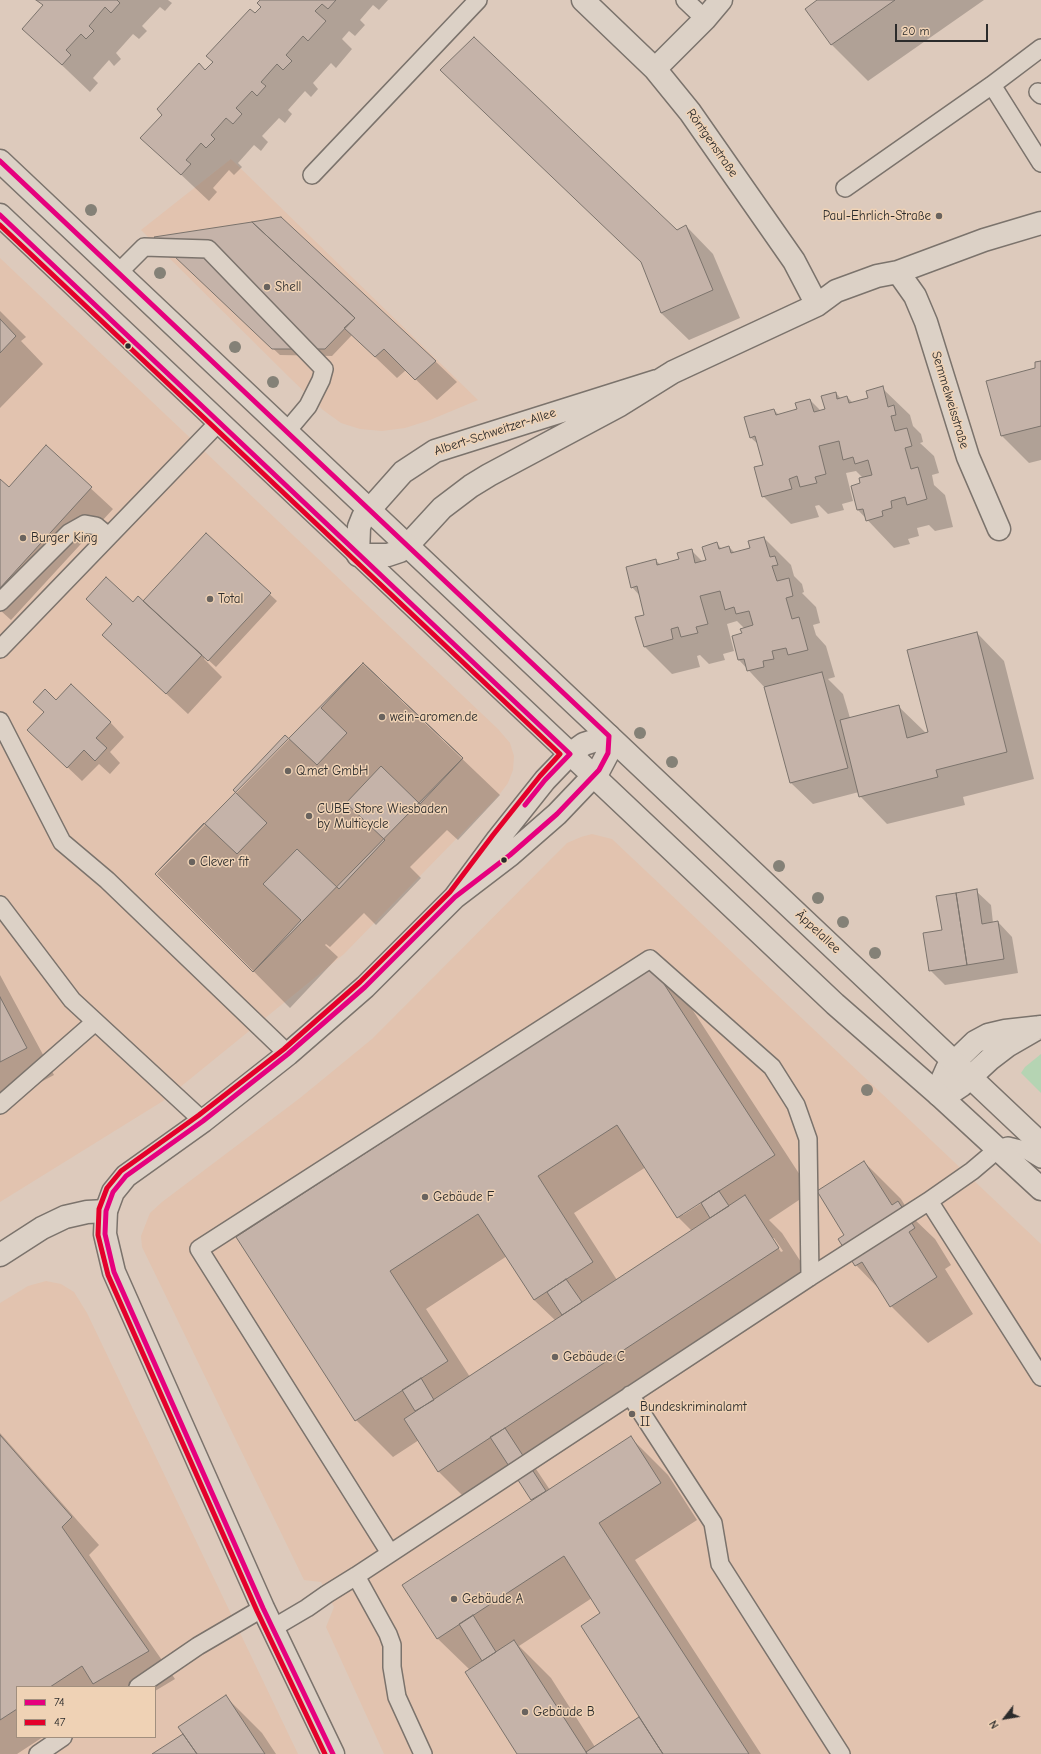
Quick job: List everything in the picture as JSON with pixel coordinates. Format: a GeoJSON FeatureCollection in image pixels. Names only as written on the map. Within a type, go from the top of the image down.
{"type":"FeatureCollection","features":[{"type":"Feature","properties":{"kind":"street","name":"Röntgenstraße"},"geometry":{"type":"LineString","coordinates":[[583,0],[656,69],[690,112],[794,261],[817,305]]}},
{"type":"Feature","properties":{"kind":"street"},"geometry":{"type":"LineString","coordinates":[[656,69],[705,19],[721,0]]}},
{"type":"Feature","properties":{"kind":"street","name":"Äppelallee"},"geometry":{"type":"LineString","coordinates":[[0,161],[1041,1144]]}},
{"type":"Feature","properties":{"kind":"street"},"geometry":{"type":"LineString","coordinates":[[0,215],[358,555],[835,1004],[939,1095],[1041,1189]]}},
{"type":"Feature","properties":{"kind":"street","name":"Albert-Schweitzer-Allee"},"geometry":{"type":"LineString","coordinates":[[657,381],[434,451],[403,472],[363,517],[359,527],[358,555],[388,555],[407,546],[442,508],[471,486],[620,404],[657,381],[817,305],[840,301],[883,283],[898,272],[984,240],[1041,223]]}},
{"type":"Feature","properties":{"kind":"street","name":"Semmelweisstraße"},"geometry":{"type":"LineString","coordinates":[[898,272],[915,296],[926,322],[968,457],[998,529]]}},
{"type":"Feature","properties":{"kind":"street"},"geometry":{"type":"LineString","coordinates":[[334,1754],[263,1608],[114,1272],[105,1234],[106,1212],[113,1192],[126,1176],[204,1121],[288,1054],[365,987],[455,897],[510,855],[557,814],[594,777],[608,753],[609,736],[584,744],[570,754],[545,780],[455,897]]}},
{"type":"Feature","properties":{"kind":"street"},"geometry":{"type":"LineString","coordinates":[[939,1095],[939,1087],[947,1069],[975,1042],[988,1035],[1005,1031],[1040,1027]]}},
{"type":"Feature","properties":{"kind":"street"},"geometry":{"type":"LineString","coordinates":[[939,1095],[950,1093],[971,1078],[990,1059],[1007,1046],[1040,1027]]}},
{"type":"Feature","properties":{"kind":"street"},"geometry":{"type":"LineString","coordinates":[[0,1255],[42,1228],[65,1217],[87,1212],[106,1212]]}},
{"type":"Feature","properties":{"kind":"lane"},"geometry":{"type":"LineString","coordinates":[[312,175],[478,0]]}},
{"type":"Feature","properties":{"kind":"lane"},"geometry":{"type":"LineString","coordinates":[[686,0],[705,19]]}},
{"type":"Feature","properties":{"kind":"lane"},"geometry":{"type":"LineString","coordinates":[[845,188],[992,85],[1041,48]]}},
{"type":"Feature","properties":{"kind":"lane"},"geometry":{"type":"LineString","coordinates":[[992,85],[1041,163]]}},
{"type":"Feature","properties":{"kind":"lane"},"geometry":{"type":"LineString","coordinates":[[118,273],[144,247],[208,249],[324,369],[321,380],[308,406],[287,432]]}},
{"type":"Feature","properties":{"kind":"lane"},"geometry":{"type":"LineString","coordinates":[[0,649],[219,422]]}},
{"type":"Feature","properties":{"kind":"lane"},"geometry":{"type":"LineString","coordinates":[[0,602],[69,533],[84,524],[96,526],[108,536]]}},
{"type":"Feature","properties":{"kind":"lane"},"geometry":{"type":"LineString","coordinates":[[0,721],[62,842],[107,880],[288,1054]]}},
{"type":"Feature","properties":{"kind":"lane"},"geometry":{"type":"LineString","coordinates":[[0,905],[72,1000],[204,1121]]}},
{"type":"Feature","properties":{"kind":"lane"},"geometry":{"type":"LineString","coordinates":[[390,1553],[199,1249],[650,959],[772,1067],[796,1105],[808,1139],[810,1277]]}},
{"type":"Feature","properties":{"kind":"lane"},"geometry":{"type":"LineString","coordinates":[[0,1105],[95,1022]]}},
{"type":"Feature","properties":{"kind":"lane"},"geometry":{"type":"LineString","coordinates":[[273,1628],[307,1608],[810,1277],[929,1201],[972,1171],[998,1149],[1008,1146],[1028,1152],[1041,1159]]}},
{"type":"Feature","properties":{"kind":"lane"},"geometry":{"type":"LineString","coordinates":[[929,1201],[1041,1377]]}},
{"type":"Feature","properties":{"kind":"lane"},"geometry":{"type":"LineString","coordinates":[[630,1395],[713,1523],[720,1564],[841,1754]]}},
{"type":"Feature","properties":{"kind":"lane"},"geometry":{"type":"LineString","coordinates":[[356,1576],[388,1634],[392,1645],[392,1667],[397,1697],[423,1754]]}},
{"type":"Feature","properties":{"kind":"lane"},"geometry":{"type":"LineString","coordinates":[[139,1686],[198,1646],[263,1608]]}},
{"type":"Feature","properties":{"kind":"lane"},"geometry":{"type":"LineString","coordinates":[[38,1754],[62,1738]]}},
{"type":"Feature","properties":{"kind":"shaded area"},"geometry":{"type":"Polygon","coordinates":[[[231,159],[478,400],[430,420],[405,428],[382,431],[360,429],[341,423],[323,410],[289,377],[141,230],[231,159]]]}},
{"type":"Feature","properties":{"kind":"shaded area"},"geometry":{"type":"Polygon","coordinates":[[[0,258],[498,729],[510,743],[514,756],[513,770],[508,783],[499,795],[344,954],[163,1101],[0,1202],[0,258]]]}},
{"type":"Feature","properties":{"kind":"shaded area","name":"Bundeskriminalamt II"},"geometry":{"type":"Polygon","coordinates":[[[592,834],[612,839],[1041,1244],[1041,1754],[384,1754],[326,1627],[334,1607],[321,1582],[304,1580],[142,1247],[141,1236],[150,1213],[162,1202],[300,1098],[372,1039],[567,843],[592,834]]]}},
{"type":"Feature","properties":{"kind":"shaded area"},"geometry":{"type":"Polygon","coordinates":[[[46,1281],[61,1284],[74,1292],[87,1313],[298,1754],[0,1754],[0,1303],[28,1286],[46,1281]]]}},
{"type":"Feature","properties":{"kind":"green space"},"geometry":{"type":"Polygon","coordinates":[[[1041,1054],[1041,1093],[1021,1073],[1025,1067],[1041,1054]]]}},
{"type":"Feature","properties":{"kind":"building"},"geometry":{"type":"Polygon","coordinates":[[[36,0],[117,0],[120,3],[111,13],[105,7],[89,26],[94,31],[86,39],[81,34],[66,50],[71,55],[62,65],[22,29],[43,5],[36,0]]]}},
{"type":"Feature","properties":{"kind":"building"},"geometry":{"type":"Polygon","coordinates":[[[260,0],[336,0],[328,9],[322,4],[315,11],[326,21],[308,41],[303,36],[286,55],[292,61],[283,70],[277,64],[261,82],[266,86],[257,96],[252,91],[236,108],[242,114],[233,124],[226,118],[211,135],[215,139],[206,148],[201,143],[186,160],[191,164],[181,175],[140,138],[162,115],[157,109],[199,63],[205,70],[213,62],[206,56],[250,9],[255,13],[261,7],[257,3],[260,0]]]}},
{"type":"Feature","properties":{"kind":"building"},"geometry":{"type":"Polygon","coordinates":[[[817,0],[895,0],[831,45],[805,9],[817,0]]]}},
{"type":"Feature","properties":{"kind":"building"},"geometry":{"type":"Polygon","coordinates":[[[474,37],[677,230],[686,225],[713,290],[661,313],[641,262],[440,70],[474,37]]]}},
{"type":"Feature","properties":{"kind":"building"},"geometry":{"type":"Polygon","coordinates":[[[281,217],[436,361],[415,380],[384,349],[375,357],[344,328],[355,318],[252,222],[281,217]]]}},
{"type":"Feature","properties":{"kind":"building"},"geometry":{"type":"Polygon","coordinates":[[[252,222],[355,318],[325,349],[272,349],[154,237],[252,222]]]}},
{"type":"Feature","properties":{"kind":"building"},"geometry":{"type":"Polygon","coordinates":[[[0,319],[16,336],[0,353],[0,319]]]}},
{"type":"Feature","properties":{"kind":"building"},"geometry":{"type":"Polygon","coordinates":[[[1041,361],[1041,426],[1001,436],[986,381],[1035,368],[1035,362],[1041,361]]]}},
{"type":"Feature","properties":{"kind":"building"},"geometry":{"type":"Polygon","coordinates":[[[883,386],[888,407],[894,405],[896,415],[891,416],[895,431],[907,428],[912,446],[905,448],[911,469],[918,467],[927,499],[907,505],[905,497],[891,501],[892,508],[882,511],[883,516],[866,521],[863,509],[857,510],[851,486],[860,483],[859,478],[872,475],[868,460],[855,464],[853,457],[843,460],[839,441],[819,446],[826,474],[815,477],[817,483],[800,487],[797,476],[789,479],[792,489],[762,497],[754,467],[763,465],[755,436],[750,438],[744,417],[774,409],[776,415],[797,409],[795,403],[810,399],[814,412],[825,409],[821,396],[836,392],[837,399],[847,396],[849,403],[868,398],[866,391],[883,386]]]}},
{"type":"Feature","properties":{"kind":"building","name":"Burger King"},"geometry":{"type":"Polygon","coordinates":[[[46,445],[92,487],[0,588],[0,479],[9,487],[46,445]]]}},
{"type":"Feature","properties":{"kind":"building"},"geometry":{"type":"Polygon","coordinates":[[[206,533],[271,593],[208,661],[143,601],[206,533]]]}},
{"type":"Feature","properties":{"kind":"building"},"geometry":{"type":"Polygon","coordinates":[[[764,537],[770,557],[775,556],[778,565],[772,566],[777,581],[789,578],[793,596],[786,598],[792,619],[799,617],[808,650],[788,655],[786,648],[772,651],[774,659],[763,661],[764,667],[747,671],[744,659],[738,660],[732,636],[742,633],[740,629],[753,625],[749,611],[736,614],[734,607],[725,610],[720,591],[700,596],[708,624],[696,627],[698,633],[681,637],[678,627],[671,629],[673,639],[644,647],[635,617],[644,615],[637,586],[631,588],[626,567],[656,559],[657,565],[679,559],[677,553],[692,549],[695,563],[706,560],[702,547],[717,542],[719,549],[729,546],[731,553],[750,548],[748,541],[764,537]]]}},
{"type":"Feature","properties":{"kind":"building"},"geometry":{"type":"Polygon","coordinates":[[[106,577],[133,602],[138,596],[202,655],[166,694],[102,635],[112,624],[86,599],[106,577]]]}},
{"type":"Feature","properties":{"kind":"building"},"geometry":{"type":"Polygon","coordinates":[[[977,632],[1007,752],[936,770],[938,777],[859,797],[840,720],[899,705],[907,738],[928,732],[907,650],[977,632]]]}},
{"type":"Feature","properties":{"kind":"building","name":"CUBE Store Wiesbaden by Multicycle"},"geometry":{"type":"Polygon","coordinates":[[[363,663],[463,758],[420,804],[381,766],[346,803],[385,840],[339,889],[297,849],[263,884],[301,920],[253,972],[155,874],[204,823],[237,854],[267,823],[233,790],[285,735],[317,765],[347,733],[321,708],[363,663]]]}},
{"type":"Feature","properties":{"kind":"building","name":"CUBE Store Wiesbaden by Multicycle"},"geometry":{"type":"Polygon","coordinates":[[[363,663],[463,758],[253,972],[155,874],[363,663]]]}},
{"type":"Feature","properties":{"kind":"building"},"geometry":{"type":"Polygon","coordinates":[[[822,672],[848,768],[790,783],[764,687],[822,672]]]}},
{"type":"Feature","properties":{"kind":"building"},"geometry":{"type":"Polygon","coordinates":[[[71,684],[111,722],[96,738],[107,748],[95,761],[84,750],[67,768],[27,730],[44,712],[33,702],[45,689],[56,700],[71,684]]]}},
{"type":"Feature","properties":{"kind":"building"},"geometry":{"type":"Polygon","coordinates":[[[977,889],[982,924],[998,921],[1004,959],[967,965],[956,893],[977,889]]]}},
{"type":"Feature","properties":{"kind":"building"},"geometry":{"type":"Polygon","coordinates":[[[956,893],[967,965],[929,971],[923,933],[942,930],[936,896],[956,893]]]}},
{"type":"Feature","properties":{"kind":"building","name":"Gebäude F"},"geometry":{"type":"Polygon","coordinates":[[[653,967],[775,1155],[677,1218],[617,1125],[538,1176],[593,1262],[534,1300],[478,1214],[390,1271],[448,1361],[355,1421],[236,1237],[653,967]]]}},
{"type":"Feature","properties":{"kind":"building"},"geometry":{"type":"Polygon","coordinates":[[[0,997],[27,1048],[0,1062],[0,997]]]}},
{"type":"Feature","properties":{"kind":"building"},"geometry":{"type":"Polygon","coordinates":[[[864,1161],[892,1205],[898,1201],[915,1228],[909,1232],[937,1277],[890,1307],[862,1262],[855,1266],[838,1239],[844,1235],[817,1191],[864,1161]]]}},
{"type":"Feature","properties":{"kind":"building"},"geometry":{"type":"Polygon","coordinates":[[[719,1191],[729,1206],[710,1218],[701,1203],[719,1191]]]}},
{"type":"Feature","properties":{"kind":"building","name":"Gebäude C"},"geometry":{"type":"Polygon","coordinates":[[[745,1195],[779,1248],[438,1472],[404,1419],[745,1195]]]}},
{"type":"Feature","properties":{"kind":"building"},"geometry":{"type":"Polygon","coordinates":[[[566,1279],[582,1302],[562,1315],[547,1292],[566,1279]]]}},
{"type":"Feature","properties":{"kind":"building"},"geometry":{"type":"Polygon","coordinates":[[[421,1378],[434,1400],[415,1411],[402,1390],[421,1378]]]}},
{"type":"Feature","properties":{"kind":"building"},"geometry":{"type":"Polygon","coordinates":[[[505,1428],[546,1491],[531,1500],[490,1437],[505,1428]]]}},
{"type":"Feature","properties":{"kind":"building"},"geometry":{"type":"Polygon","coordinates":[[[0,1435],[72,1517],[62,1527],[149,1651],[93,1684],[82,1666],[52,1686],[16,1686],[16,1710],[0,1720],[0,1435]]]}},
{"type":"Feature","properties":{"kind":"building","name":"Gebäude A"},"geometry":{"type":"Polygon","coordinates":[[[631,1436],[661,1483],[599,1523],[749,1754],[663,1754],[581,1626],[600,1613],[564,1556],[437,1639],[402,1585],[631,1436]]]}},
{"type":"Feature","properties":{"kind":"building"},"geometry":{"type":"Polygon","coordinates":[[[473,1615],[496,1652],[482,1661],[459,1624],[473,1615]]]}},
{"type":"Feature","properties":{"kind":"building","name":"Gebäude B"},"geometry":{"type":"Polygon","coordinates":[[[514,1640],[587,1754],[517,1754],[465,1672],[514,1640]]]}},
{"type":"Feature","properties":{"kind":"building"},"geometry":{"type":"Polygon","coordinates":[[[226,1695],[265,1754],[197,1754],[178,1727],[226,1695]]]}},
{"type":"Feature","properties":{"kind":"building"},"geometry":{"type":"Polygon","coordinates":[[[639,1717],[663,1754],[587,1754],[586,1752],[639,1717]]]}},
{"type":"Feature","properties":{"kind":"building"},"geometry":{"type":"Polygon","coordinates":[[[183,1734],[197,1754],[152,1754],[183,1734]]]}},
{"type":"Feature","properties":{"kind":"transit line","name":"74"},"geometry":{"type":"LineString","coordinates":[[0,161],[609,736],[608,753],[599,770],[557,814],[510,855],[455,897],[365,987],[288,1054],[203,1121],[126,1176],[113,1192],[106,1211],[105,1234],[114,1272],[263,1608],[333,1754]]}},
{"type":"Feature","properties":{"kind":"transit line","name":"74"},"geometry":{"type":"LineString","coordinates":[[0,215],[570,754],[545,780],[525,805]]}},
{"type":"Feature","properties":{"kind":"transit line","name":"47"},"geometry":{"type":"LineString","coordinates":[[0,225],[560,754],[540,776],[450,892],[360,982],[284,1049],[199,1115],[121,1171],[107,1188],[99,1209],[98,1235],[108,1275],[257,1611],[325,1754]]}},
{"type":"Feature","properties":{"kind":"place","name":"Paul-Ehrlich-Straße"},"geometry":{"type":"Point","coordinates":[939,216]}},
{"type":"Feature","properties":{"kind":"place","name":"Shell"},"geometry":{"type":"Point","coordinates":[267,287]}},
{"type":"Feature","properties":{"kind":"place","name":"Burger King"},"geometry":{"type":"Point","coordinates":[23,538]}},
{"type":"Feature","properties":{"kind":"place","name":"Total"},"geometry":{"type":"Point","coordinates":[210,599]}},
{"type":"Feature","properties":{"kind":"place","name":"wein-aromen.de"},"geometry":{"type":"Point","coordinates":[382,717]}},
{"type":"Feature","properties":{"kind":"place","name":"Q.met GmbH"},"geometry":{"type":"Point","coordinates":[288,771]}},
{"type":"Feature","properties":{"kind":"place","name":"CUBE Store Wiesbaden by Multicycle"},"geometry":{"type":"Point","coordinates":[309,816]}},
{"type":"Feature","properties":{"kind":"place","name":"Clever fit"},"geometry":{"type":"Point","coordinates":[192,862]}},
{"type":"Feature","properties":{"kind":"place","name":"Gebäude F"},"geometry":{"type":"Point","coordinates":[425,1197]}},
{"type":"Feature","properties":{"kind":"place","name":"Gebäude C"},"geometry":{"type":"Point","coordinates":[555,1357]}},
{"type":"Feature","properties":{"kind":"place","name":"Bundeskriminalamt II"},"geometry":{"type":"Point","coordinates":[632,1414]}},
{"type":"Feature","properties":{"kind":"place","name":"Gebäude A"},"geometry":{"type":"Point","coordinates":[454,1599]}},
{"type":"Feature","properties":{"kind":"place","name":"Gebäude B"},"geometry":{"type":"Point","coordinates":[525,1712]}}]}
